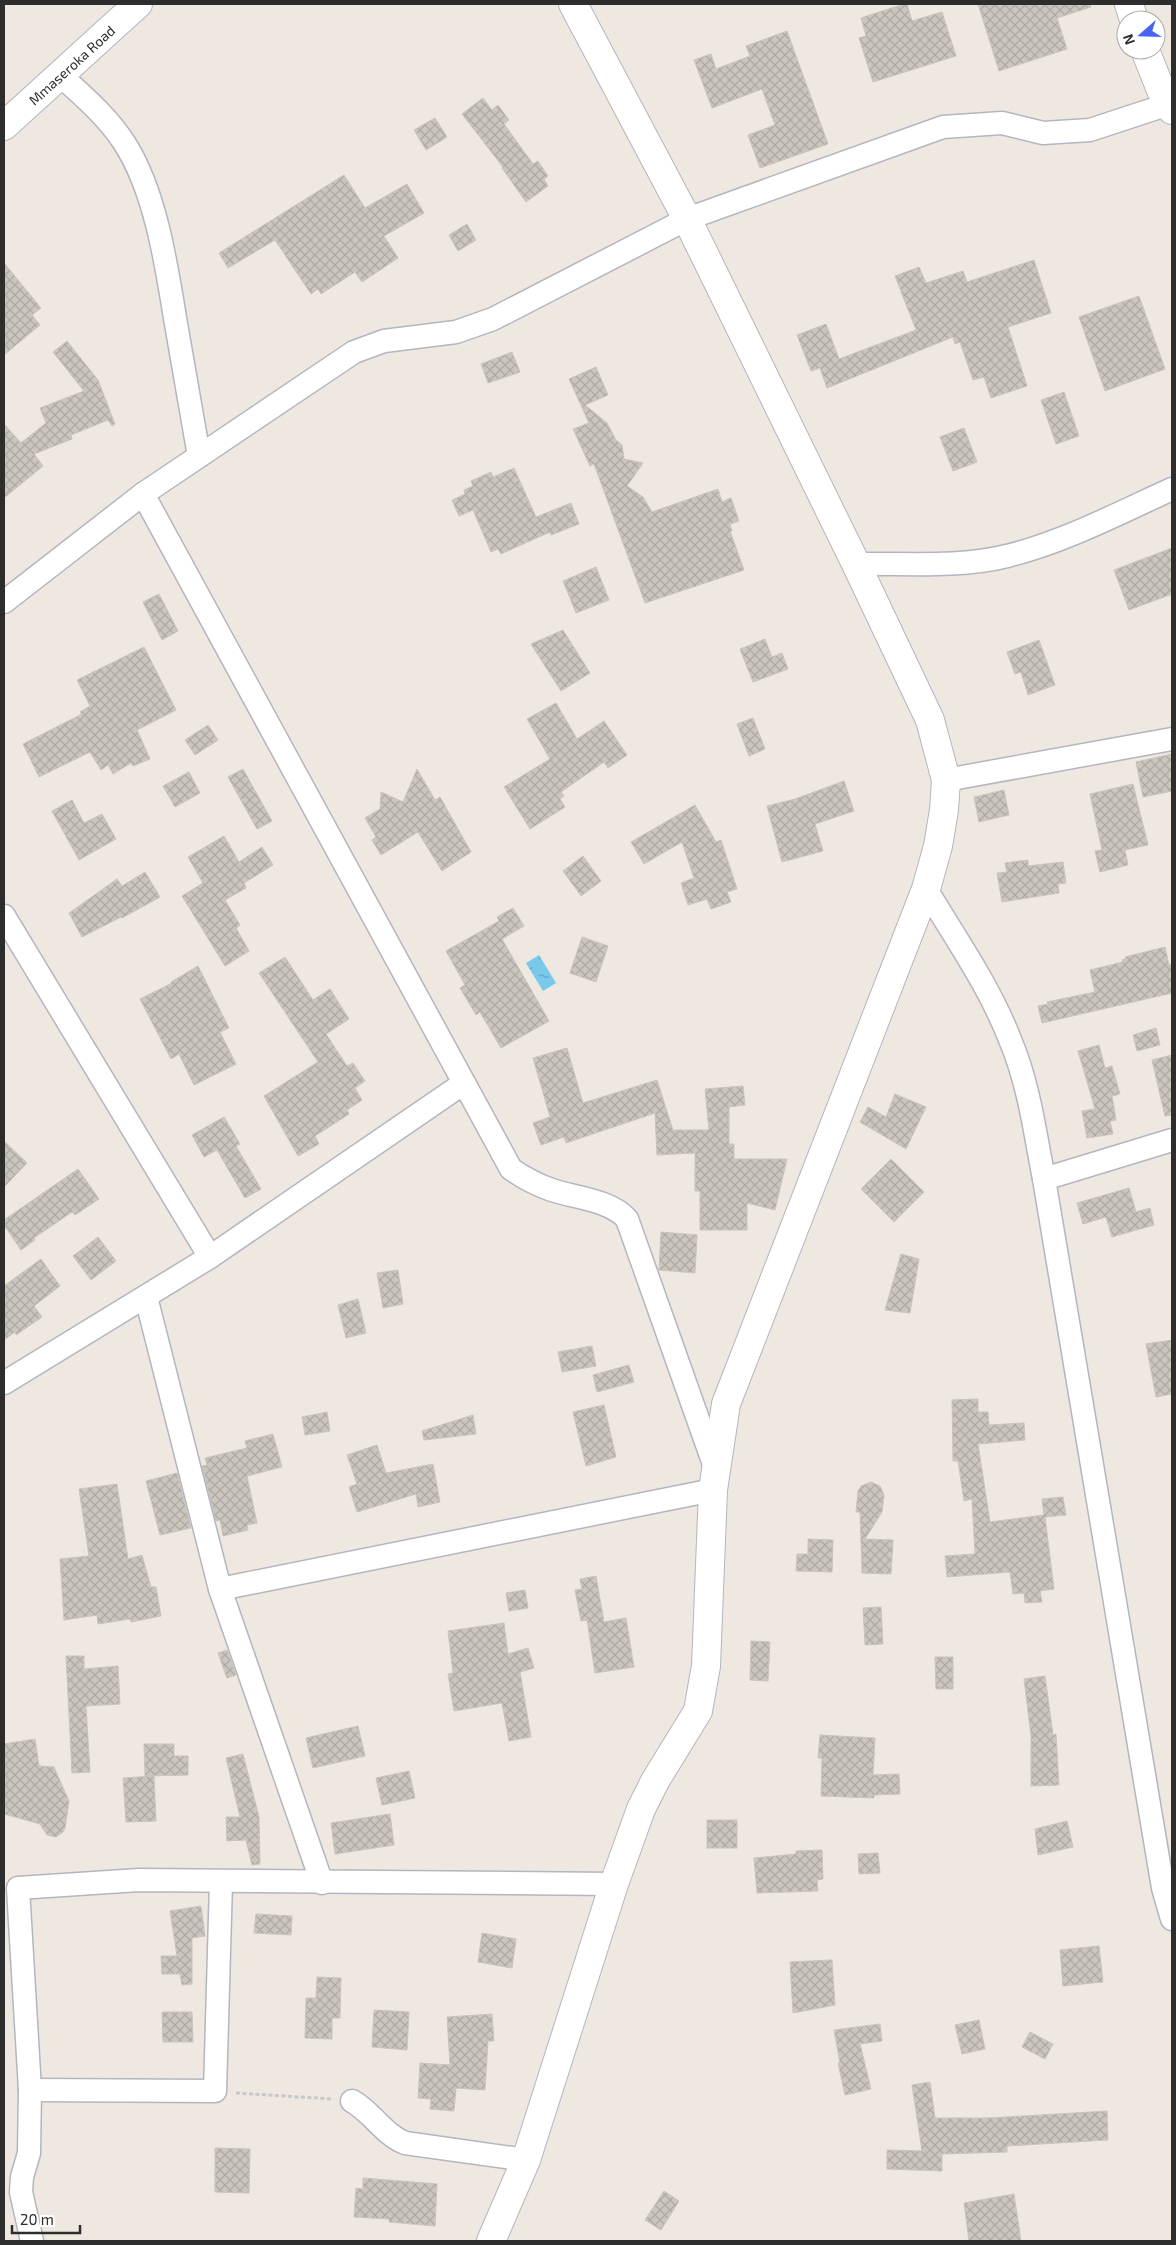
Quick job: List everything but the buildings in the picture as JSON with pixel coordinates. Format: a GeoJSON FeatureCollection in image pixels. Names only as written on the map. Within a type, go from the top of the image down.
{"type":"FeatureCollection","features":[{"type":"Feature","properties":{"kind":"street","name":"Mmaseroka Road"},"geometry":{"type":"LineString","coordinates":[[4,126],[138,4]]}},
{"type":"Feature","properties":{"kind":"street"},"geometry":{"type":"LineString","coordinates":[[491,2241],[526,2160],[614,1884],[641,1809],[698,1711],[706,1666],[714,1480],[726,1404],[926,889],[938,846],[944,810],[946,780],[930,720],[856,564],[687,219],[573,4]]}},
{"type":"Feature","properties":{"kind":"street"},"geometry":{"type":"LineString","coordinates":[[4,602],[143,494],[354,352],[384,341],[456,332],[493,319],[687,219],[943,126],[1002,123],[1043,133],[1090,130],[1171,107],[1150,60]]}},
{"type":"Feature","properties":{"kind":"street"},"geometry":{"type":"LineString","coordinates":[[60,74],[112,126],[125,144],[142,178],[165,257],[199,456]]}},
{"type":"Feature","properties":{"kind":"street"},"geometry":{"type":"LineString","coordinates":[[856,564],[966,563],[1006,557],[1048,544],[1172,489]]}},
{"type":"Feature","properties":{"kind":"street"},"geometry":{"type":"LineString","coordinates":[[143,494],[511,1169],[526,1179],[551,1190],[611,1207],[627,1219],[714,1480]]}},
{"type":"Feature","properties":{"kind":"street"},"geometry":{"type":"LineString","coordinates":[[946,780],[1172,739]]}},
{"type":"Feature","properties":{"kind":"street"},"geometry":{"type":"LineString","coordinates":[[926,889],[992,999],[1012,1043],[1027,1093],[1044,1178],[1163,1888],[1172,1919]]}},
{"type":"Feature","properties":{"kind":"street"},"geometry":{"type":"LineString","coordinates":[[4,916],[210,1257]]}},
{"type":"Feature","properties":{"kind":"street"},"geometry":{"type":"LineString","coordinates":[[4,1383],[210,1257],[464,1083]]}},
{"type":"Feature","properties":{"kind":"street"},"geometry":{"type":"LineString","coordinates":[[1044,1178],[1172,1140]]}},
{"type":"Feature","properties":{"kind":"street"},"geometry":{"type":"LineString","coordinates":[[146,1297],[220,1589],[322,1883]]}},
{"type":"Feature","properties":{"kind":"street"},"geometry":{"type":"LineString","coordinates":[[220,1589],[714,1480]]}},
{"type":"Feature","properties":{"kind":"street"},"geometry":{"type":"LineString","coordinates":[[32,2241],[23,2205],[22,2177],[29,2153],[30,2090],[11,1889],[139,1880],[614,1884]]}},
{"type":"Feature","properties":{"kind":"street"},"geometry":{"type":"LineString","coordinates":[[30,2090],[215,2091],[222,1882]]}},
{"type":"Feature","properties":{"kind":"street"},"geometry":{"type":"LineString","coordinates":[[352,2101],[365,2110],[395,2139],[405,2143],[526,2160]]}},
{"type":"Feature","properties":{"kind":"street"},"geometry":{"type":"LineString","coordinates":[[4,2191],[23,2205]]}},
{"type":"Feature","properties":{"kind":"path"},"geometry":{"type":"LineString","coordinates":[[215,2091],[352,2101]]}},
{"type":"Feature","properties":{"kind":"water"},"geometry":{"type":"Polygon","coordinates":[[[539,955],[556,983],[543,991],[526,963],[539,955]]]}}]}
